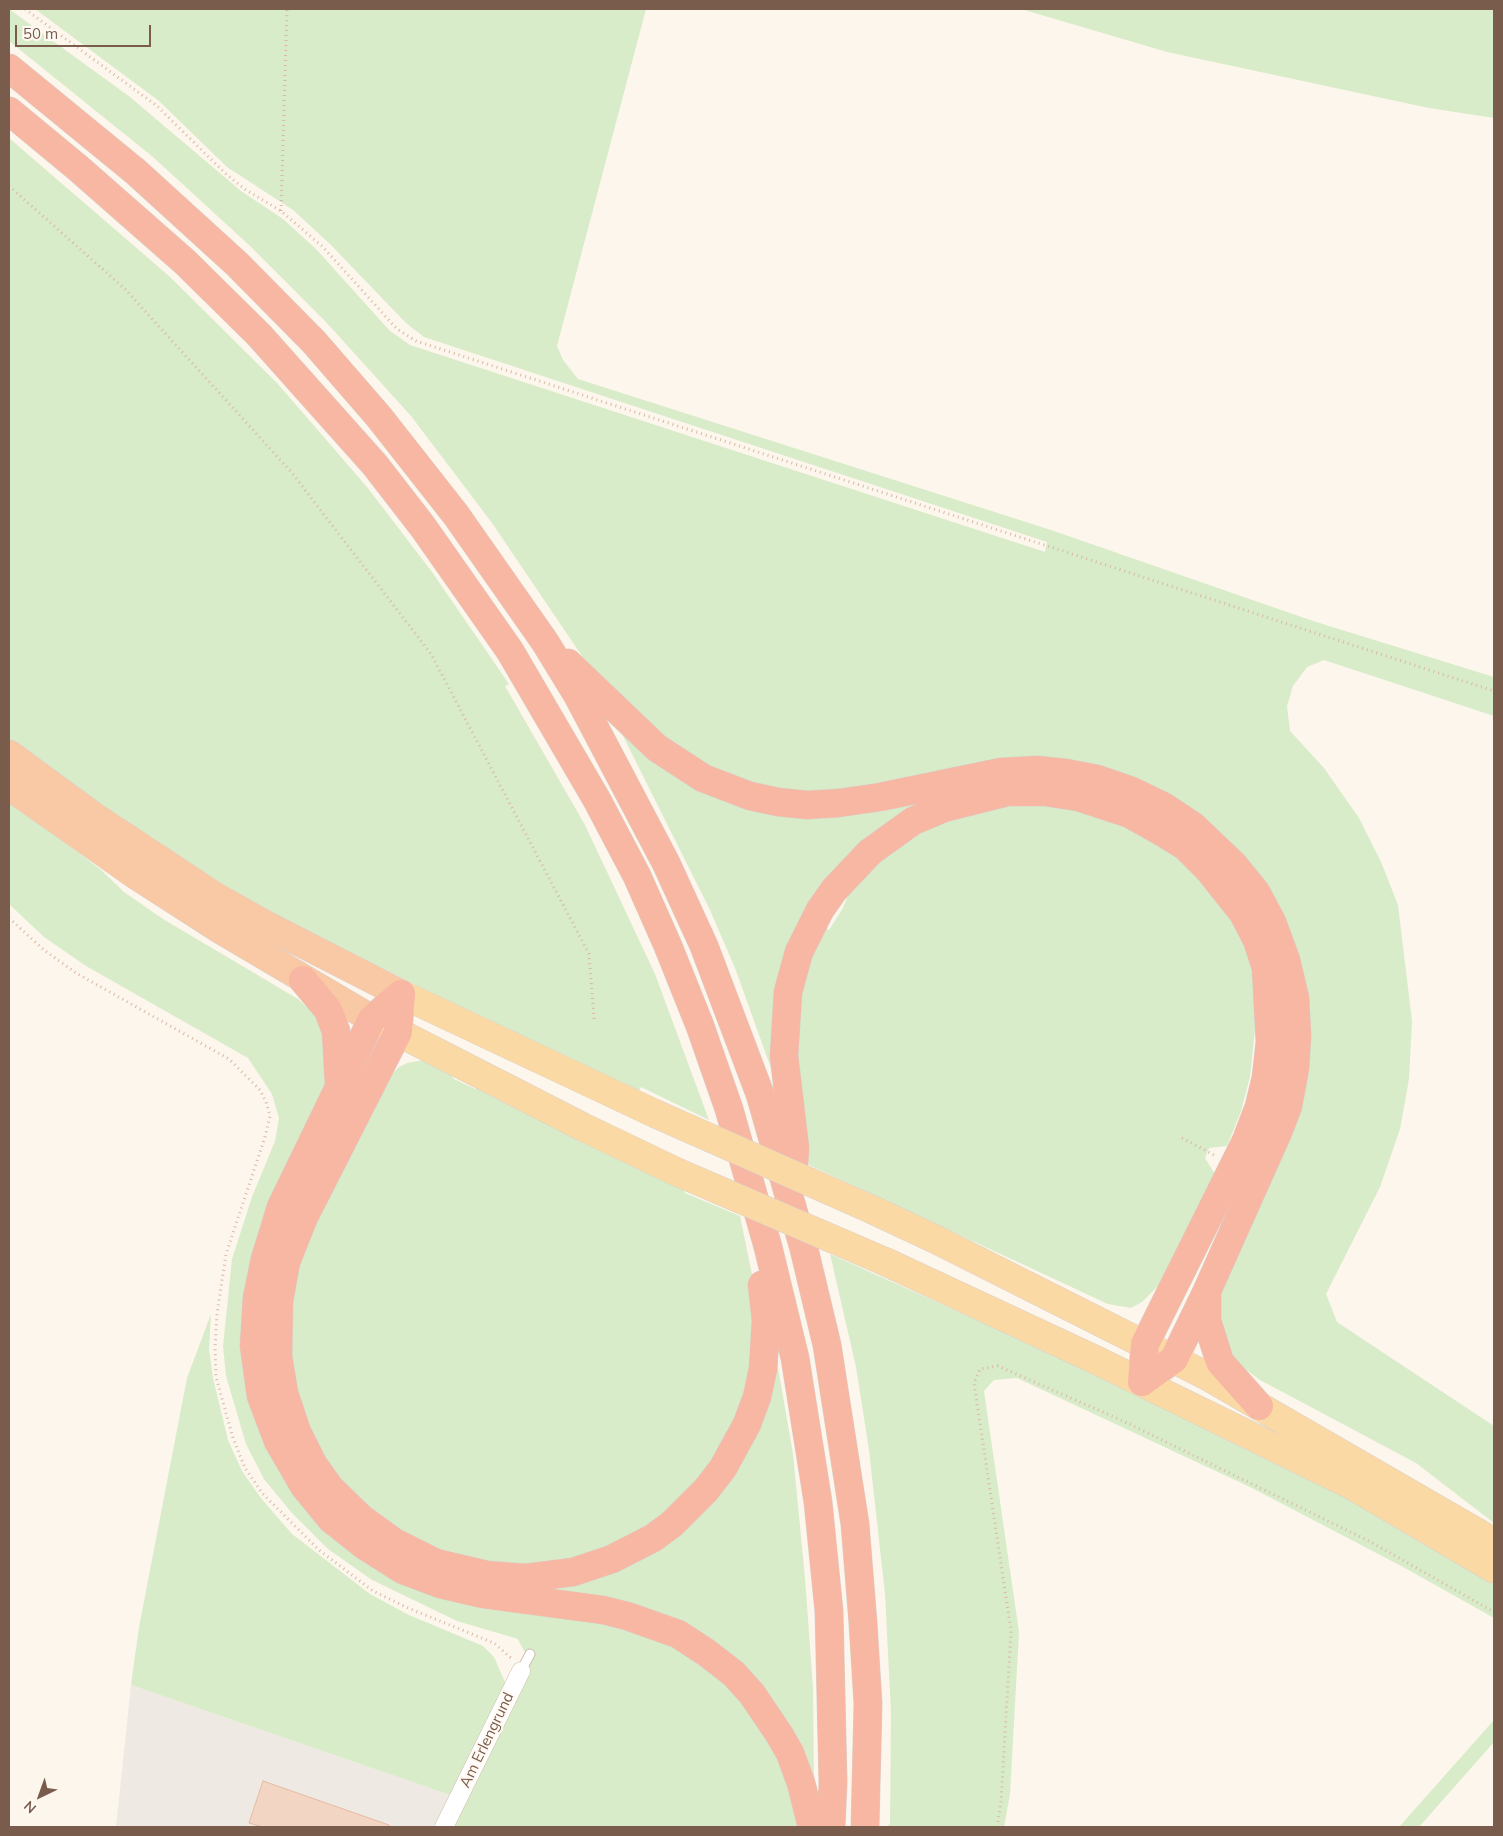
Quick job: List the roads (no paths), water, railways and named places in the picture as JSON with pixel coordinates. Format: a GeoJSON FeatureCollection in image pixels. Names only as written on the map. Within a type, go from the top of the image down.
{"type":"FeatureCollection","features":[{"type":"Feature","properties":{"kind":"highway"},"geometry":{"type":"LineString","coordinates":[[9,68],[136,172],[237,264],[314,342],[419,466],[508,586],[545,642],[578,696],[628,787],[666,863],[704,946],[760,1094],[792,1204],[827,1345],[855,1524],[868,1704],[865,1827]]}},
{"type":"Feature","properties":{"kind":"highway"},"geometry":{"type":"LineString","coordinates":[[9,111],[78,168],[178,256],[259,335],[381,473],[429,534],[495,629],[548,713],[598,800],[637,876],[700,1026],[729,1109],[768,1247],[795,1358],[819,1511],[828,1611],[833,1783],[831,1827]]}},
{"type":"Feature","properties":{"kind":"highway"},"geometry":{"type":"LineString","coordinates":[[545,642],[657,748],[703,778],[750,796],[778,802],[807,804],[839,803],[880,797],[1001,772],[1037,770],[1066,773],[1096,779],[1132,791],[1163,806],[1193,826],[1215,845],[1256,892],[1272,922],[1286,960],[1295,998],[1297,1036],[1295,1068],[1288,1106],[1207,1292],[1174,1359],[1142,1382]]}},
{"type":"Feature","properties":{"kind":"highway"},"geometry":{"type":"LineString","coordinates":[[9,754],[92,815],[213,895],[266,926],[401,994]]}},
{"type":"Feature","properties":{"kind":"highway"},"geometry":{"type":"LineString","coordinates":[[9,786],[134,874],[303,980],[372,1019]]}},
{"type":"Feature","properties":{"kind":"highway"},"geometry":{"type":"LineString","coordinates":[[792,1204],[795,1148],[784,1056],[784,1028],[788,992],[799,952],[820,910],[834,890],[870,852],[913,821],[944,808],[1008,792],[1045,792],[1078,797],[1130,814],[1186,847],[1208,868],[1243,913],[1257,940],[1266,968],[1270,1042],[1266,1078],[1259,1107],[1235,1164],[1145,1344],[1142,1382]]}},
{"type":"Feature","properties":{"kind":"highway"},"geometry":{"type":"LineString","coordinates":[[303,980],[328,1010],[336,1031],[340,1085]]}},
{"type":"Feature","properties":{"kind":"highway"},"geometry":{"type":"LineString","coordinates":[[401,994],[398,1032],[303,1218],[286,1262],[279,1301],[278,1325],[278,1356],[284,1393],[297,1432],[313,1464],[345,1504],[394,1542],[436,1562],[460,1570],[487,1575],[526,1578],[573,1572],[612,1559],[653,1538],[672,1524],[706,1490],[723,1468],[746,1424],[757,1397],[765,1350],[766,1320],[762,1280],[768,1247]]}},
{"type":"Feature","properties":{"kind":"highway"},"geometry":{"type":"LineString","coordinates":[[401,994],[372,1019],[281,1207],[265,1259],[257,1298],[254,1346],[261,1396],[278,1441],[304,1486],[331,1519],[365,1546],[403,1570],[440,1584],[483,1594],[603,1610],[627,1616],[678,1634],[707,1653],[734,1674],[752,1694],[780,1734],[790,1753],[801,1783],[812,1827]]}},
{"type":"Feature","properties":{"kind":"highway"},"geometry":{"type":"LineString","coordinates":[[1207,1292],[1207,1320],[1220,1362],[1259,1406]]}},
{"type":"Feature","properties":{"kind":"main road"},"geometry":{"type":"LineString","coordinates":[[401,994],[656,1114],[937,1240],[1145,1344],[1259,1406],[1494,1542]]}},
{"type":"Feature","properties":{"kind":"main road"},"geometry":{"type":"LineString","coordinates":[[372,1019],[618,1145],[886,1262],[1142,1382],[1351,1485],[1494,1569]]}},
{"type":"Feature","properties":{"kind":"street","name":"Am Erlengrund"},"geometry":{"type":"LineString","coordinates":[[444,1827],[521,1671]]}},
{"type":"Feature","properties":{"kind":"lane","name":"Am Erlengrund"},"geometry":{"type":"LineString","coordinates":[[521,1671],[530,1654]]}}]}
